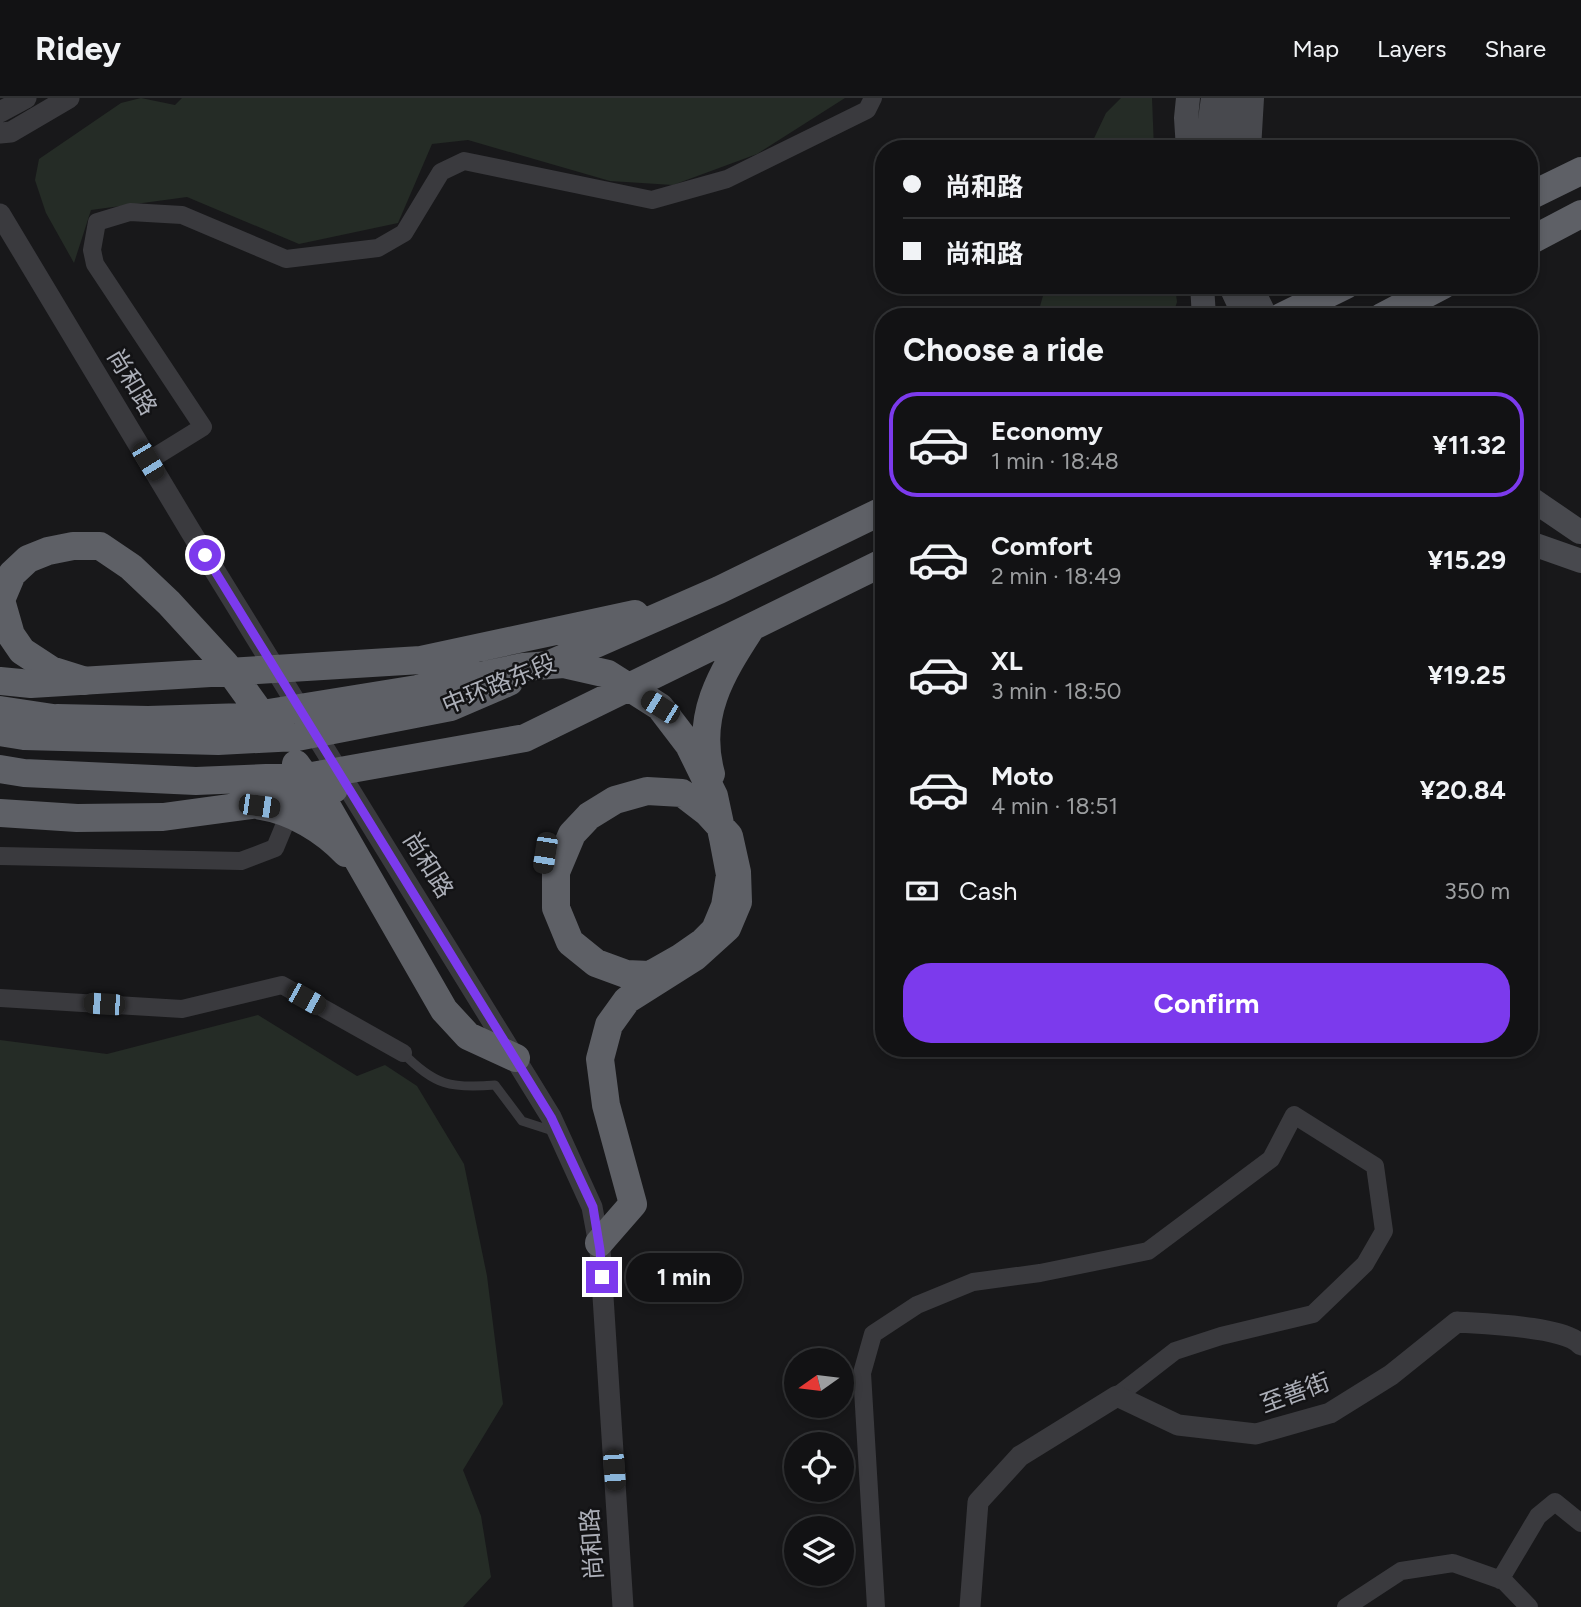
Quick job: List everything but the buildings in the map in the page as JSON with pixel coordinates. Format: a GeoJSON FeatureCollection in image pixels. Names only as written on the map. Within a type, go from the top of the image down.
{"type":"FeatureCollection","features":[{"type":"Feature","properties":{"kind":"highway"},"geometry":{"type":"LineString","coordinates":[[1538,192],[1581,171]]}},
{"type":"Feature","properties":{"kind":"highway"},"geometry":{"type":"LineString","coordinates":[[1538,237],[1581,214]]}},
{"type":"Feature","properties":{"kind":"highway"},"geometry":{"type":"LineString","coordinates":[[1297,308],[1322,294]]}},
{"type":"Feature","properties":{"kind":"highway"},"geometry":{"type":"LineString","coordinates":[[1399,308],[1426,294]]}},
{"type":"Feature","properties":{"kind":"highway","name":"中环路东段"},"geometry":{"type":"LineString","coordinates":[[0,732],[24,736],[218,741],[297,737],[452,707],[693,601],[875,514]]}},
{"type":"Feature","properties":{"kind":"highway"},"geometry":{"type":"LineString","coordinates":[[86,681],[51,670],[22,651],[11,635],[1,600],[12,575],[27,559],[60,548],[100,546],[131,567],[169,603],[225,664],[328,808],[444,1010],[468,1036],[516,1058]]}},
{"type":"Feature","properties":{"kind":"highway","name":"中环路东段"},"geometry":{"type":"LineString","coordinates":[[0,769],[23,773],[196,781],[312,776],[525,738],[875,566]]}},
{"type":"Feature","properties":{"kind":"highway"},"geometry":{"type":"LineString","coordinates":[[0,681],[31,684],[421,660],[693,601]]}},
{"type":"Feature","properties":{"kind":"highway"},"geometry":{"type":"LineString","coordinates":[[723,838],[715,826],[701,815],[665,801],[640,797],[600,801],[563,820],[545,853],[541,882],[545,909],[554,931],[577,960],[615,980],[639,982],[683,974],[709,957],[726,938],[742,903],[744,870],[706,755],[708,720],[716,686],[751,628]]}},
{"type":"Feature","properties":{"kind":"highway"},"geometry":{"type":"LineString","coordinates":[[57,718],[148,720],[245,717],[417,689],[523,667],[564,664],[608,674],[660,707],[689,745],[714,796],[723,838],[730,875],[725,906],[715,930],[680,958],[650,975],[626,974],[596,963],[570,942],[556,908],[556,872],[572,834],[589,816],[615,800],[647,791],[681,793],[709,813],[729,836],[737,872],[737,902],[727,928],[695,957],[627,1000],[609,1025],[600,1059],[603,1086],[633,1204],[599,1243]]}},
{"type":"Feature","properties":{"kind":"highway"},"geometry":{"type":"LineString","coordinates":[[0,710],[218,741]]}},
{"type":"Feature","properties":{"kind":"highway"},"geometry":{"type":"LineString","coordinates":[[0,813],[77,818],[163,817],[290,799],[430,769],[525,738]]}},
{"type":"Feature","properties":{"kind":"highway"},"geometry":{"type":"LineString","coordinates":[[0,796],[65,803],[221,801],[277,809],[311,825],[364,872]]}},
{"type":"Feature","properties":{"kind":"main road"},"geometry":{"type":"LineString","coordinates":[[1187,140],[1188,98]]}},
{"type":"Feature","properties":{"kind":"main road"},"geometry":{"type":"LineString","coordinates":[[1207,140],[1213,98]]}},
{"type":"Feature","properties":{"kind":"main road"},"geometry":{"type":"LineString","coordinates":[[1229,140],[1235,98]]}},
{"type":"Feature","properties":{"kind":"main road"},"geometry":{"type":"LineString","coordinates":[[1250,140],[1252,98]]}},
{"type":"Feature","properties":{"kind":"main road"},"geometry":{"type":"LineString","coordinates":[[1538,503],[1580,532]]}},
{"type":"Feature","properties":{"kind":"main road"},"geometry":{"type":"LineString","coordinates":[[1538,516],[1580,532]]}},
{"type":"Feature","properties":{"kind":"main road"},"geometry":{"type":"LineString","coordinates":[[1538,546],[1577,560]]}},
{"type":"Feature","properties":{"kind":"main road"},"geometry":{"type":"LineString","coordinates":[[1538,556],[1577,560]]}},
{"type":"Feature","properties":{"kind":"street"},"geometry":{"type":"LineString","coordinates":[[0,112],[26,98]]}},
{"type":"Feature","properties":{"kind":"street"},"geometry":{"type":"LineString","coordinates":[[0,133],[11,132],[69,98]]}},
{"type":"Feature","properties":{"kind":"street"},"geometry":{"type":"LineString","coordinates":[[148,461],[203,427],[95,264],[92,250],[97,222],[130,212],[182,215],[286,259],[378,248],[404,233],[441,172],[464,161],[652,200],[727,179],[867,110],[873,98]]}},
{"type":"Feature","properties":{"kind":"street","name":"尚和路"},"geometry":{"type":"LineString","coordinates":[[0,214],[191,532],[516,1058],[559,1133],[593,1207],[599,1243],[623,1607]]}},
{"type":"Feature","properties":{"kind":"street"},"geometry":{"type":"LineString","coordinates":[[0,856],[241,861],[275,848],[292,807],[290,799]]}},
{"type":"Feature","properties":{"kind":"street"},"geometry":{"type":"LineString","coordinates":[[0,998],[181,1009],[282,985],[403,1054]]}},
{"type":"Feature","properties":{"kind":"street"},"geometry":{"type":"LineString","coordinates":[[876,1607],[862,1373],[873,1334],[917,1305],[973,1282],[1040,1273],[1148,1251],[1271,1159],[1294,1115],[1375,1167],[1384,1231],[1365,1264],[1313,1314],[1221,1336],[1175,1351],[1117,1396],[1020,1456],[978,1502],[970,1607]]}},
{"type":"Feature","properties":{"kind":"street","name":"至善街"},"geometry":{"type":"LineString","coordinates":[[1117,1396],[1178,1425],[1256,1434],[1331,1413],[1391,1375],[1457,1322],[1535,1329],[1575,1338],[1581,1345]]}},
{"type":"Feature","properties":{"kind":"street"},"geometry":{"type":"LineString","coordinates":[[1500,1580],[1538,1516],[1555,1502],[1581,1523]]}},
{"type":"Feature","properties":{"kind":"street"},"geometry":{"type":"LineString","coordinates":[[1346,1607],[1401,1571],[1453,1563],[1500,1580],[1529,1607]]}},
{"type":"Feature","properties":{"kind":"lane"},"geometry":{"type":"LineString","coordinates":[[403,1054],[422,1073],[442,1083],[470,1087],[495,1085],[522,1121],[559,1133]]}},
{"type":"Feature","properties":{"kind":"shaded area"},"geometry":{"type":"Polygon","coordinates":[[[141,98],[175,105],[182,98],[845,98],[757,154],[673,185],[610,181],[468,140],[432,144],[398,223],[299,244],[187,197],[91,210],[74,263],[46,213],[35,180],[39,159],[121,103],[141,98]]]}},
{"type":"Feature","properties":{"kind":"shaded area"},"geometry":{"type":"Polygon","coordinates":[[[1121,98],[1152,98],[1154,140],[1093,140],[1106,113],[1121,98]]]}},
{"type":"Feature","properties":{"kind":"shaded area"},"geometry":{"type":"Polygon","coordinates":[[[1043,294],[1176,294],[1177,302],[1175,308],[1040,308],[1043,294]]]}},
{"type":"Feature","properties":{"kind":"shaded area"},"geometry":{"type":"Polygon","coordinates":[[[258,1015],[357,1076],[385,1065],[417,1086],[464,1164],[487,1276],[503,1404],[463,1470],[481,1516],[491,1577],[463,1607],[0,1607],[0,1040],[107,1054],[258,1015]]]}},
{"type":"Feature","properties":{"kind":"route"},"geometry":{"type":"LineString","coordinates":[[205,555],[551,1117],[593,1207],[602,1277]]}}]}
